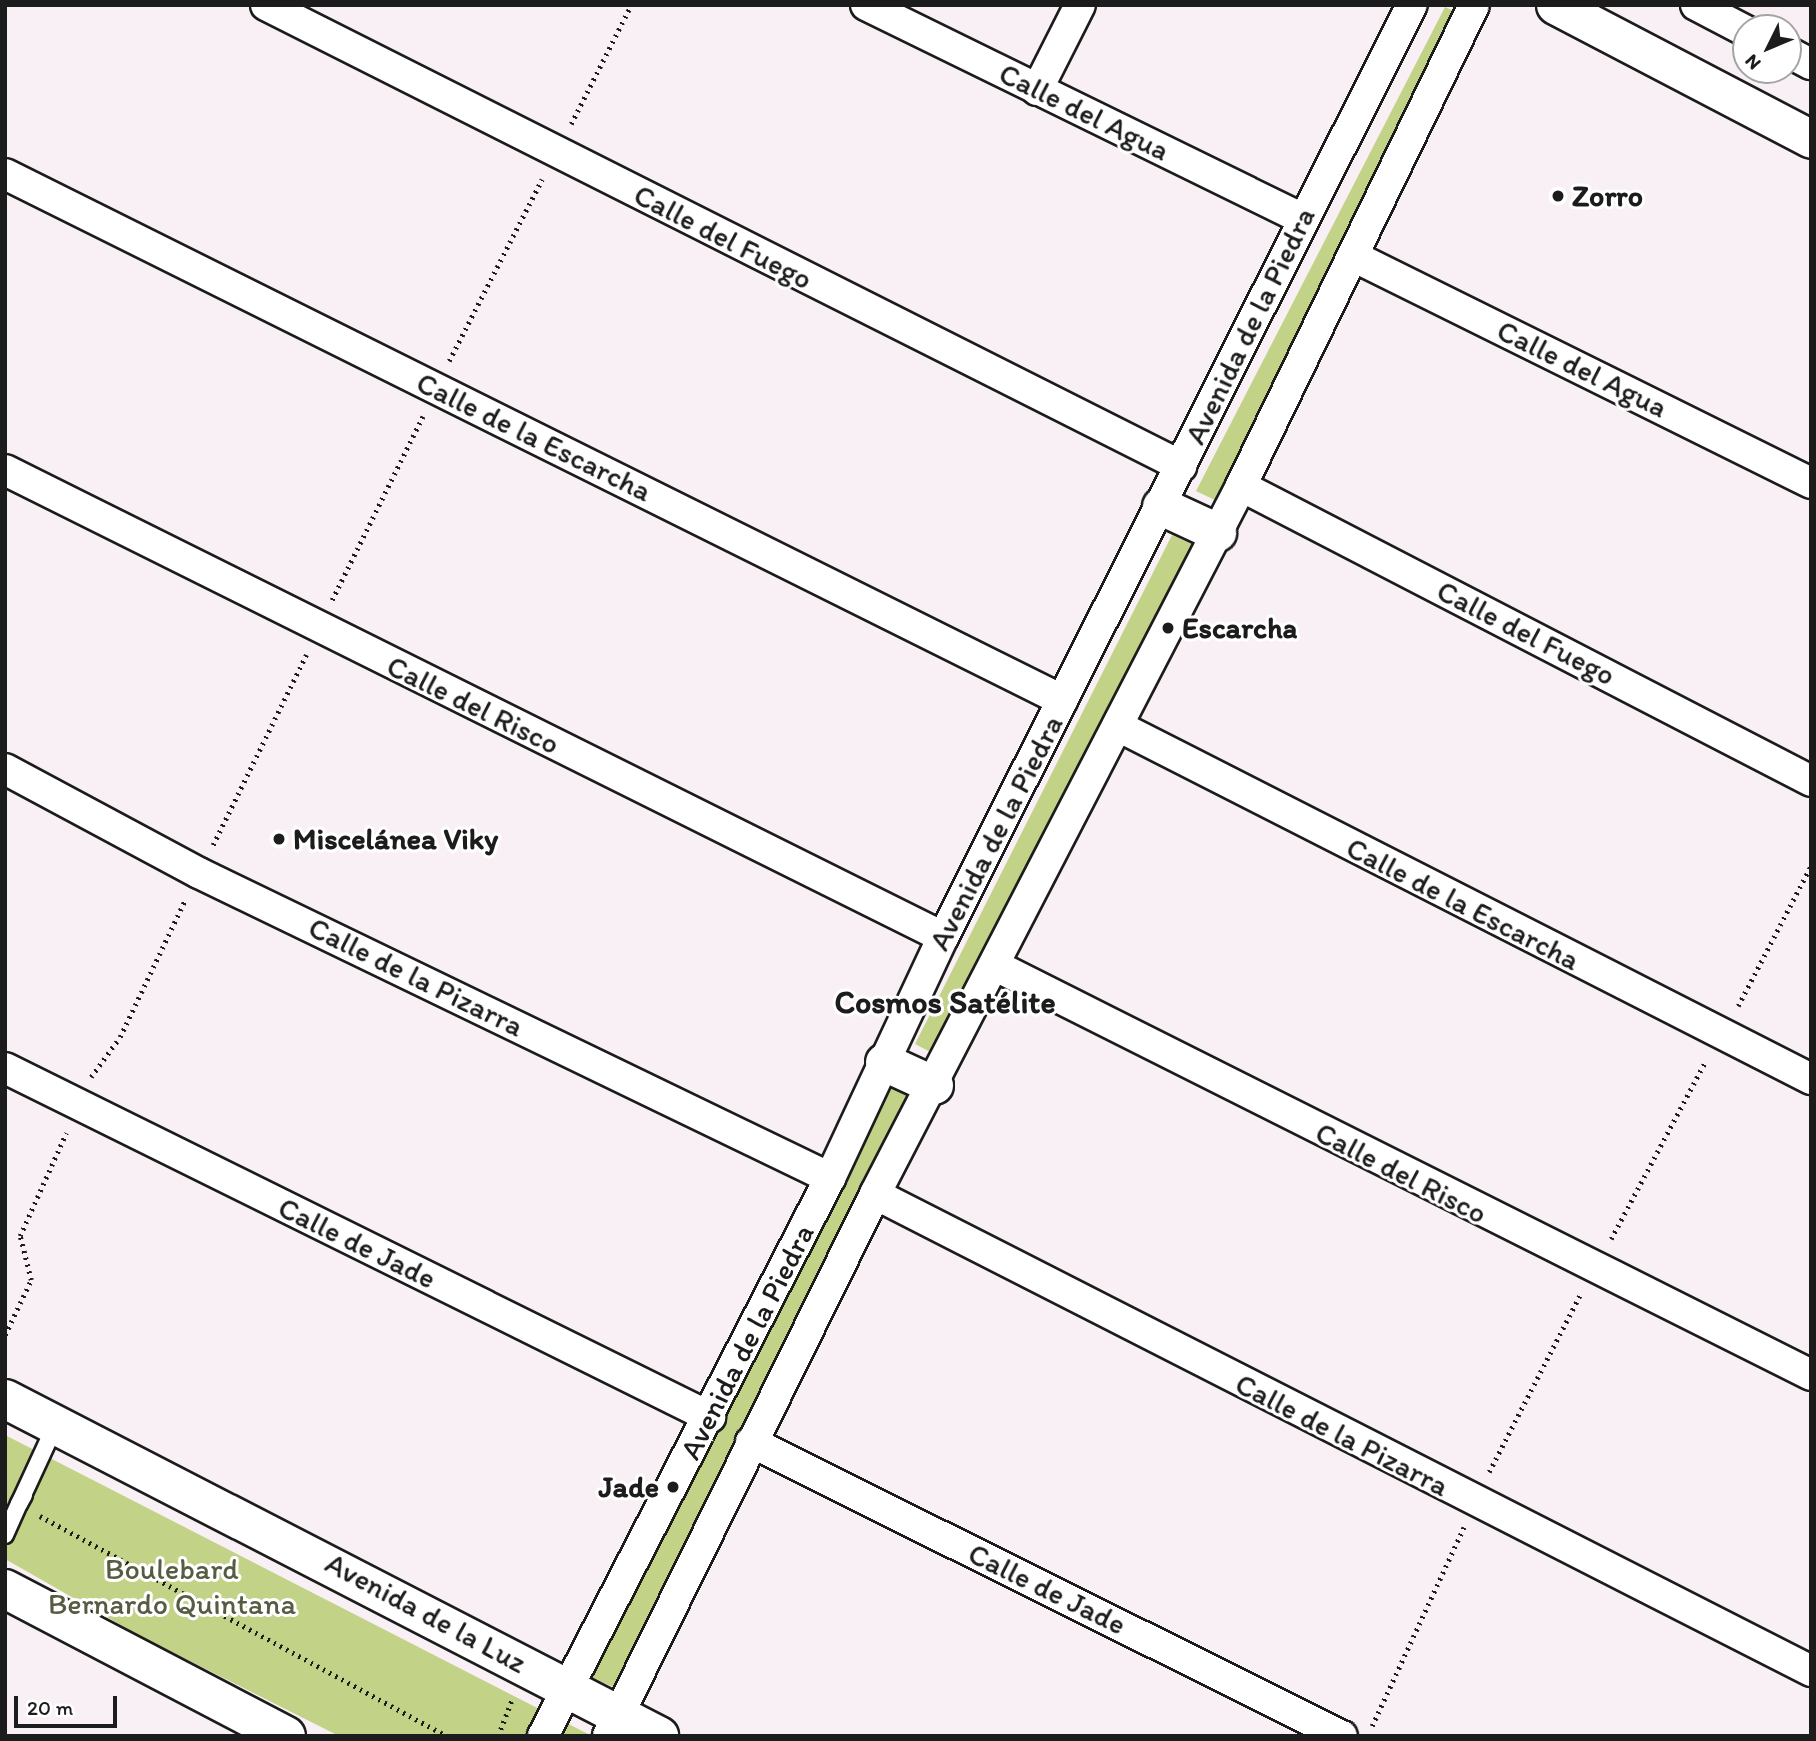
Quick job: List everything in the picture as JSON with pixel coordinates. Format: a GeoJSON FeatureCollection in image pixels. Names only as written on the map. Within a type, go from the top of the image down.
{"type":"FeatureCollection","features":[{"type":"Feature","properties":{"kind":"main road","name":"Avenida de la Luz"},"geometry":{"type":"LineString","coordinates":[[5,1399],[566,1688],[613,1726],[659,1736]]}},
{"type":"Feature","properties":{"kind":"main road"},"geometry":{"type":"LineString","coordinates":[[5,1589],[286,1736]]}},
{"type":"Feature","properties":{"kind":"street","name":"Calle del Fuego"},"geometry":{"type":"LineString","coordinates":[[266,5],[555,153],[1181,466]]}},
{"type":"Feature","properties":{"kind":"street","name":"Calle del Agua"},"geometry":{"type":"LineString","coordinates":[[866,5],[1303,219]]}},
{"type":"Feature","properties":{"kind":"street"},"geometry":{"type":"LineString","coordinates":[[1037,89],[1080,5]]}},
{"type":"Feature","properties":{"kind":"street","name":"Avenida de la Piedra"},"geometry":{"type":"LineString","coordinates":[[543,1736],[830,1178],[943,937],[1412,5]]}},
{"type":"Feature","properties":{"kind":"street","name":"Avenida de la Piedra"},"geometry":{"type":"LineString","coordinates":[[613,1726],[875,1194],[934,1085],[1241,486],[1474,5]]}},
{"type":"Feature","properties":{"kind":"street"},"geometry":{"type":"LineString","coordinates":[[1555,5],[1811,139]]}},
{"type":"Feature","properties":{"kind":"street"},"geometry":{"type":"LineString","coordinates":[[1696,5],[1732,24]]}},
{"type":"Feature","properties":{"kind":"street","name":"Calle de la Escarcha"},"geometry":{"type":"LineString","coordinates":[[5,174],[1062,700]]}},
{"type":"Feature","properties":{"kind":"street","name":"Calle del Agua"},"geometry":{"type":"LineString","coordinates":[[1353,256],[1811,483]]}},
{"type":"Feature","properties":{"kind":"street","name":"Calle del Risco"},"geometry":{"type":"LineString","coordinates":[[5,470],[943,937]]}},
{"type":"Feature","properties":{"kind":"street","name":"Calle del Fuego"},"geometry":{"type":"LineString","coordinates":[[1241,486],[1811,781]]}},
{"type":"Feature","properties":{"kind":"street"},"geometry":{"type":"LineString","coordinates":[[1161,506],[1217,532]]}},
{"type":"Feature","properties":{"kind":"street","name":"Calle de la Escarcha"},"geometry":{"type":"LineString","coordinates":[[1118,726],[1811,1079]]}},
{"type":"Feature","properties":{"kind":"street","name":"Calle de la Pizarra"},"geometry":{"type":"LineString","coordinates":[[5,769],[200,873],[830,1178]]}},
{"type":"Feature","properties":{"kind":"street","name":"Calle del Risco"},"geometry":{"type":"LineString","coordinates":[[994,965],[1593,1270],[1811,1375]]}},
{"type":"Feature","properties":{"kind":"street"},"geometry":{"type":"LineString","coordinates":[[884,1062],[934,1085]]}},
{"type":"Feature","properties":{"kind":"street","name":"Calle de Jade"},"geometry":{"type":"LineString","coordinates":[[5,1068],[709,1417]]}},
{"type":"Feature","properties":{"kind":"street","name":"Calle de la Pizarra"},"geometry":{"type":"LineString","coordinates":[[875,1194],[1811,1671]]}},
{"type":"Feature","properties":{"kind":"street","name":"Calle de Jade"},"geometry":{"type":"LineString","coordinates":[[751,1442],[1342,1736]]}},
{"type":"Feature","properties":{"kind":"lane"},"geometry":{"type":"LineString","coordinates":[[5,1535],[56,1423]]}},
{"type":"Feature","properties":{"kind":"path"},"geometry":{"type":"LineString","coordinates":[[584,100],[631,5]]}},
{"type":"Feature","properties":{"kind":"path"},"geometry":{"type":"LineString","coordinates":[[460,336],[555,153]]}},
{"type":"Feature","properties":{"kind":"path"},"geometry":{"type":"LineString","coordinates":[[338,587],[419,424]]}},
{"type":"Feature","properties":{"kind":"path"},"geometry":{"type":"LineString","coordinates":[[226,820],[318,628]]}},
{"type":"Feature","properties":{"kind":"path"},"geometry":{"type":"LineString","coordinates":[[91,1077],[120,1038],[181,908]]}},
{"type":"Feature","properties":{"kind":"path"},"geometry":{"type":"LineString","coordinates":[[5,1335],[32,1280],[20,1236],[57,1160]]}},
{"type":"Feature","properties":{"kind":"path"},"geometry":{"type":"LineString","coordinates":[[1489,1472],[1593,1270]]}},
{"type":"Feature","properties":{"kind":"path"},"geometry":{"type":"LineString","coordinates":[[22,1499],[447,1736]]}},
{"type":"Feature","properties":{"kind":"path"},"geometry":{"type":"LineString","coordinates":[[1367,1736],[1455,1551]]}},
{"type":"Feature","properties":{"kind":"green space"},"geometry":{"type":"Polygon","coordinates":[[[1445,7],[1460,14],[1223,504],[1196,491],[1445,7]]]}},
{"type":"Feature","properties":{"kind":"green space"},"geometry":{"type":"Polygon","coordinates":[[[1172,535],[1196,546],[938,1056],[915,1044],[1172,535]]]}},
{"type":"Feature","properties":{"kind":"green space"},"geometry":{"type":"Polygon","coordinates":[[[891,1069],[930,1087],[624,1692],[583,1673],[891,1069]]]}},
{"type":"Feature","properties":{"kind":"green space","name":"Boulebard Bernardo Quintana"},"geometry":{"type":"Polygon","coordinates":[[[5,1435],[592,1736],[339,1736],[142,1637],[5,1559],[5,1435]]]}},
{"type":"Feature","properties":{"kind":"place","name":"Zorro"},"geometry":{"type":"Point","coordinates":[1558,196]}},
{"type":"Feature","properties":{"kind":"place","name":"Escarcha"},"geometry":{"type":"Point","coordinates":[1168,628]}},
{"type":"Feature","properties":{"kind":"place","name":"Miscelánea Viky"},"geometry":{"type":"Point","coordinates":[279,839]}},
{"type":"Feature","properties":{"kind":"place","name":"Jade"},"geometry":{"type":"Point","coordinates":[673,1487]}},
{"type":"Feature","properties":{"kind":"district","name":"Cosmos Satélite"},"geometry":{"type":"Point","coordinates":[945,1002]}}]}
